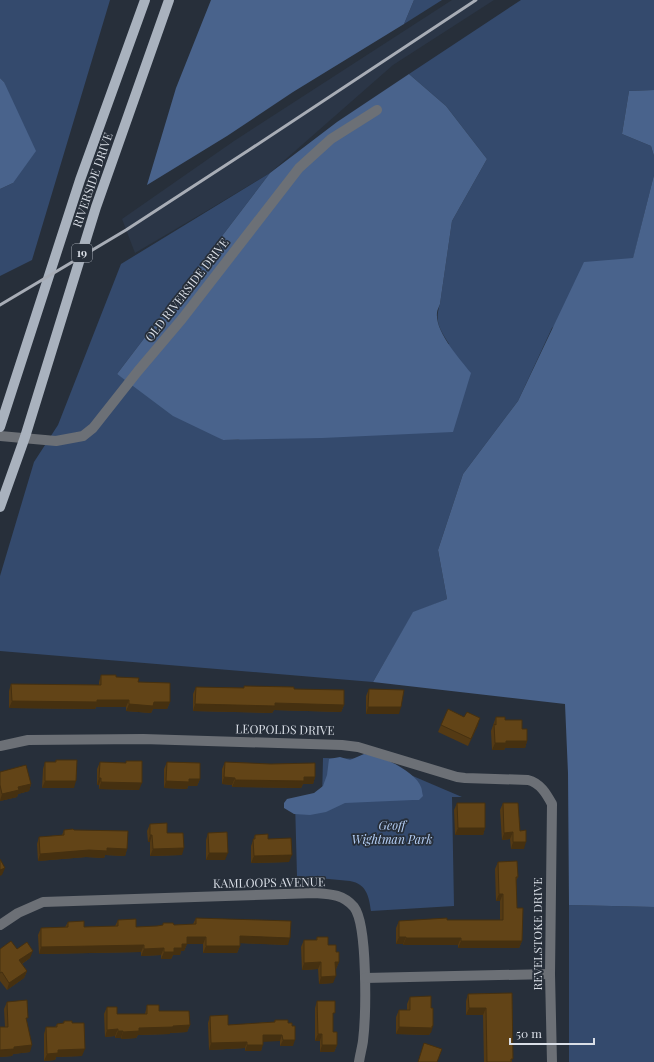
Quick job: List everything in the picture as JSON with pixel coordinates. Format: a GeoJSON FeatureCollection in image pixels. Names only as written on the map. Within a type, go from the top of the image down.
{"type":"FeatureCollection","features":[{"type":"Feature","properties":{"kind":"main road","name":"RIVERSIDE DRIVE"},"geometry":{"type":"LineString","coordinates":[[0,427],[80,180],[145,0]]}},
{"type":"Feature","properties":{"kind":"main road","name":"RIVERSIDE DRIVE"},"geometry":{"type":"LineString","coordinates":[[0,507],[25,437],[96,207],[169,0]]}},
{"type":"Feature","properties":{"kind":"street","name":"OLD RIVERSIDE DRIVE"},"geometry":{"type":"LineString","coordinates":[[0,436],[56,440],[83,436],[94,428],[182,319],[300,168],[331,139],[376,110]]}},
{"type":"Feature","properties":{"kind":"street","name":"LEOPOLDS DRIVE"},"geometry":{"type":"LineString","coordinates":[[0,746],[28,740],[143,739],[342,745],[358,747],[457,777],[533,781],[544,790],[551,805]]}},
{"type":"Feature","properties":{"kind":"street","name":"REVELSTOKE DRIVE"},"geometry":{"type":"LineString","coordinates":[[551,805],[550,974],[552,1062]]}},
{"type":"Feature","properties":{"kind":"street","name":"KAMLOOPS AVENUE"},"geometry":{"type":"LineString","coordinates":[[0,925],[18,913],[43,902],[314,893],[339,895],[354,907],[360,920],[365,978],[363,1041],[359,1062]]}},
{"type":"Feature","properties":{"kind":"street"},"geometry":{"type":"LineString","coordinates":[[365,978],[550,974]]}},
{"type":"Feature","properties":{"kind":"shaded area"},"geometry":{"type":"Polygon","coordinates":[[[211,0],[414,0],[404,24],[293,92],[227,136],[147,185],[176,88],[211,0]]]}},
{"type":"Feature","properties":{"kind":"shaded area"},"geometry":{"type":"Polygon","coordinates":[[[452,0],[494,0],[393,65],[270,173],[135,253],[122,219],[234,141],[452,0]]]}},
{"type":"Feature","properties":{"kind":"shaded area"},"geometry":{"type":"Polygon","coordinates":[[[409,74],[446,106],[487,159],[452,221],[440,304],[437,312],[437,320],[444,337],[471,373],[453,432],[322,438],[223,440],[173,416],[117,374],[270,173],[337,122],[409,74]]]}},
{"type":"Feature","properties":{"kind":"shaded area"},"geometry":{"type":"Polygon","coordinates":[[[0,78],[4,82],[36,151],[13,183],[0,189],[0,78]]]}},
{"type":"Feature","properties":{"kind":"shaded area"},"geometry":{"type":"Polygon","coordinates":[[[654,90],[654,156],[651,146],[622,134],[629,91],[654,90]]]}},
{"type":"Feature","properties":{"kind":"shaded area"},"geometry":{"type":"Polygon","coordinates":[[[654,175],[654,907],[569,905],[568,773],[565,704],[373,682],[413,612],[447,599],[438,550],[463,474],[518,401],[584,262],[633,258],[654,175]]]}},
{"type":"Feature","properties":{"kind":"shaded area"},"geometry":{"type":"Polygon","coordinates":[[[364,754],[388,760],[405,770],[418,781],[423,796],[419,800],[345,803],[326,812],[310,815],[294,814],[284,808],[284,803],[287,799],[314,793],[323,786],[327,775],[329,759],[340,757],[350,760],[364,754]]]}},
{"type":"Feature","properties":{"kind":"green space"},"geometry":{"type":"Polygon","coordinates":[[[0,0],[110,0],[32,260],[0,276],[0,189],[13,183],[4,82],[0,78],[0,0]]]}},
{"type":"Feature","properties":{"kind":"green space"},"geometry":{"type":"Polygon","coordinates":[[[414,0],[442,0],[404,24],[414,0]]]}},
{"type":"Feature","properties":{"kind":"green space"},"geometry":{"type":"Polygon","coordinates":[[[521,0],[654,0],[654,90],[629,91],[622,134],[651,146],[654,156],[654,175],[633,259],[552,328],[518,401],[463,474],[438,550],[447,599],[413,613],[373,682],[0,651],[0,576],[34,462],[58,425],[121,264],[270,173],[117,374],[223,440],[238,440],[449,344],[439,325],[438,310],[452,221],[487,159],[446,106],[409,74],[521,0]]]}},
{"type":"Feature","properties":{"kind":"green space","name":"Geoff Wightman Park"},"geometry":{"type":"Polygon","coordinates":[[[323,758],[373,759],[462,797],[452,797],[454,906],[371,911],[368,896],[364,888],[356,883],[350,881],[297,876],[295,801],[322,800],[323,758]]]}},
{"type":"Feature","properties":{"kind":"green space"},"geometry":{"type":"Polygon","coordinates":[[[569,905],[654,907],[654,1062],[569,1062],[569,905]]]}},
{"type":"Feature","properties":{"kind":"building"},"geometry":{"type":"Polygon","coordinates":[[[101,675],[139,678],[138,682],[170,683],[170,702],[154,702],[153,706],[129,704],[129,700],[97,700],[97,702],[12,701],[11,684],[101,685],[101,675]]]}},
{"type":"Feature","properties":{"kind":"building"},"geometry":{"type":"Polygon","coordinates":[[[244,686],[344,690],[344,705],[275,703],[275,706],[195,704],[196,687],[244,688],[244,686]]]}},
{"type":"Feature","properties":{"kind":"building"},"geometry":{"type":"Polygon","coordinates":[[[369,689],[404,690],[401,707],[368,707],[369,689]]]}},
{"type":"Feature","properties":{"kind":"building"},"geometry":{"type":"Polygon","coordinates":[[[448,709],[464,717],[467,712],[480,718],[471,739],[441,725],[448,709]]]}},
{"type":"Feature","properties":{"kind":"building"},"geometry":{"type":"Polygon","coordinates":[[[496,717],[505,717],[505,720],[522,720],[522,729],[527,729],[527,741],[506,741],[506,743],[495,743],[494,724],[496,725],[496,717]]]}},
{"type":"Feature","properties":{"kind":"building"},"geometry":{"type":"Polygon","coordinates":[[[56,760],[77,760],[76,781],[45,781],[45,762],[56,762],[56,760]]]}},
{"type":"Feature","properties":{"kind":"building"},"geometry":{"type":"Polygon","coordinates":[[[126,761],[142,761],[142,783],[101,782],[101,778],[99,778],[100,762],[126,763],[126,761]]]}},
{"type":"Feature","properties":{"kind":"building"},"geometry":{"type":"Polygon","coordinates":[[[167,762],[200,763],[200,779],[189,779],[189,782],[166,781],[167,762]]]}},
{"type":"Feature","properties":{"kind":"building"},"geometry":{"type":"Polygon","coordinates":[[[225,762],[271,764],[315,763],[315,777],[304,777],[304,781],[235,780],[235,778],[224,777],[225,762]]]}},
{"type":"Feature","properties":{"kind":"building"},"geometry":{"type":"Polygon","coordinates":[[[26,765],[31,784],[18,787],[19,790],[2,794],[0,772],[26,765]]]}},
{"type":"Feature","properties":{"kind":"building"},"geometry":{"type":"Polygon","coordinates":[[[457,803],[485,803],[485,828],[458,828],[457,803]]]}},
{"type":"Feature","properties":{"kind":"building"},"geometry":{"type":"Polygon","coordinates":[[[503,803],[518,803],[520,831],[526,830],[526,842],[513,842],[513,832],[504,833],[503,803]]]}},
{"type":"Feature","properties":{"kind":"building"},"geometry":{"type":"Polygon","coordinates":[[[167,823],[167,833],[183,833],[184,848],[153,849],[152,835],[150,835],[150,824],[167,823]]]}},
{"type":"Feature","properties":{"kind":"building"},"geometry":{"type":"Polygon","coordinates":[[[64,830],[128,831],[127,849],[107,848],[107,851],[89,850],[40,854],[39,837],[64,835],[64,830]]]}},
{"type":"Feature","properties":{"kind":"building"},"geometry":{"type":"Polygon","coordinates":[[[227,832],[228,853],[209,853],[208,833],[227,832]]]}},
{"type":"Feature","properties":{"kind":"building"},"geometry":{"type":"Polygon","coordinates":[[[268,834],[268,839],[291,838],[292,855],[254,856],[253,839],[255,839],[255,835],[268,834]]]}},
{"type":"Feature","properties":{"kind":"building"},"geometry":{"type":"Polygon","coordinates":[[[0,859],[5,868],[0,870],[0,859]]]}},
{"type":"Feature","properties":{"kind":"building"},"geometry":{"type":"Polygon","coordinates":[[[517,861],[517,908],[523,908],[522,941],[461,941],[461,938],[399,937],[399,921],[447,918],[447,920],[503,920],[503,894],[499,894],[498,862],[517,861]]]}},
{"type":"Feature","properties":{"kind":"building"},"geometry":{"type":"Polygon","coordinates":[[[196,918],[291,921],[290,938],[240,936],[240,946],[206,946],[206,937],[187,937],[187,944],[182,944],[182,948],[174,948],[174,952],[164,952],[164,948],[144,949],[144,945],[41,947],[41,928],[68,927],[68,922],[84,921],[84,927],[118,926],[118,920],[136,919],[136,927],[157,926],[163,925],[163,923],[173,923],[174,925],[196,924],[196,918]]]}},
{"type":"Feature","properties":{"kind":"building"},"geometry":{"type":"Polygon","coordinates":[[[317,937],[328,937],[328,945],[336,945],[336,952],[339,952],[339,962],[335,962],[336,976],[321,977],[321,962],[304,963],[304,940],[317,940],[317,937]]]}},
{"type":"Feature","properties":{"kind":"building"},"geometry":{"type":"Polygon","coordinates":[[[11,941],[17,949],[27,942],[33,951],[19,960],[27,971],[9,983],[2,972],[0,973],[0,949],[11,941]]]}},
{"type":"Feature","properties":{"kind":"building"},"geometry":{"type":"Polygon","coordinates":[[[512,993],[513,1059],[511,1059],[511,1062],[487,1062],[486,1008],[469,1008],[468,994],[512,993]]]}},
{"type":"Feature","properties":{"kind":"building"},"geometry":{"type":"Polygon","coordinates":[[[431,996],[431,1008],[433,1008],[432,1028],[399,1027],[399,1010],[410,1010],[410,997],[431,996]]]}},
{"type":"Feature","properties":{"kind":"building"},"geometry":{"type":"Polygon","coordinates":[[[27,1000],[28,1018],[26,1018],[32,1045],[0,1050],[0,1027],[8,1027],[7,1002],[27,1000]]]}},
{"type":"Feature","properties":{"kind":"building"},"geometry":{"type":"Polygon","coordinates":[[[317,1001],[335,1001],[335,1013],[333,1013],[333,1032],[337,1032],[337,1045],[322,1045],[322,1034],[318,1034],[317,1001]]]}},
{"type":"Feature","properties":{"kind":"building"},"geometry":{"type":"Polygon","coordinates":[[[147,1005],[159,1005],[159,1011],[189,1011],[190,1025],[139,1028],[139,1031],[123,1032],[118,1031],[118,1029],[107,1030],[107,1007],[117,1007],[117,1014],[147,1014],[147,1005]]]}},
{"type":"Feature","properties":{"kind":"building"},"geometry":{"type":"Polygon","coordinates":[[[228,1015],[228,1025],[288,1020],[288,1023],[292,1023],[292,1026],[295,1026],[295,1040],[283,1040],[282,1035],[263,1035],[263,1045],[247,1045],[247,1042],[211,1043],[210,1016],[228,1015]]]}},
{"type":"Feature","properties":{"kind":"building"},"geometry":{"type":"Polygon","coordinates":[[[64,1021],[84,1023],[85,1049],[58,1050],[58,1053],[47,1054],[46,1027],[57,1027],[57,1024],[64,1023],[64,1021]]]}},
{"type":"Feature","properties":{"kind":"building"},"geometry":{"type":"Polygon","coordinates":[[[424,1043],[442,1049],[437,1062],[418,1062],[424,1043]]]}},
{"type":"Feature","properties":{"kind":"railway"},"geometry":{"type":"LineString","coordinates":[[0,305],[126,230],[476,0]]}}]}
